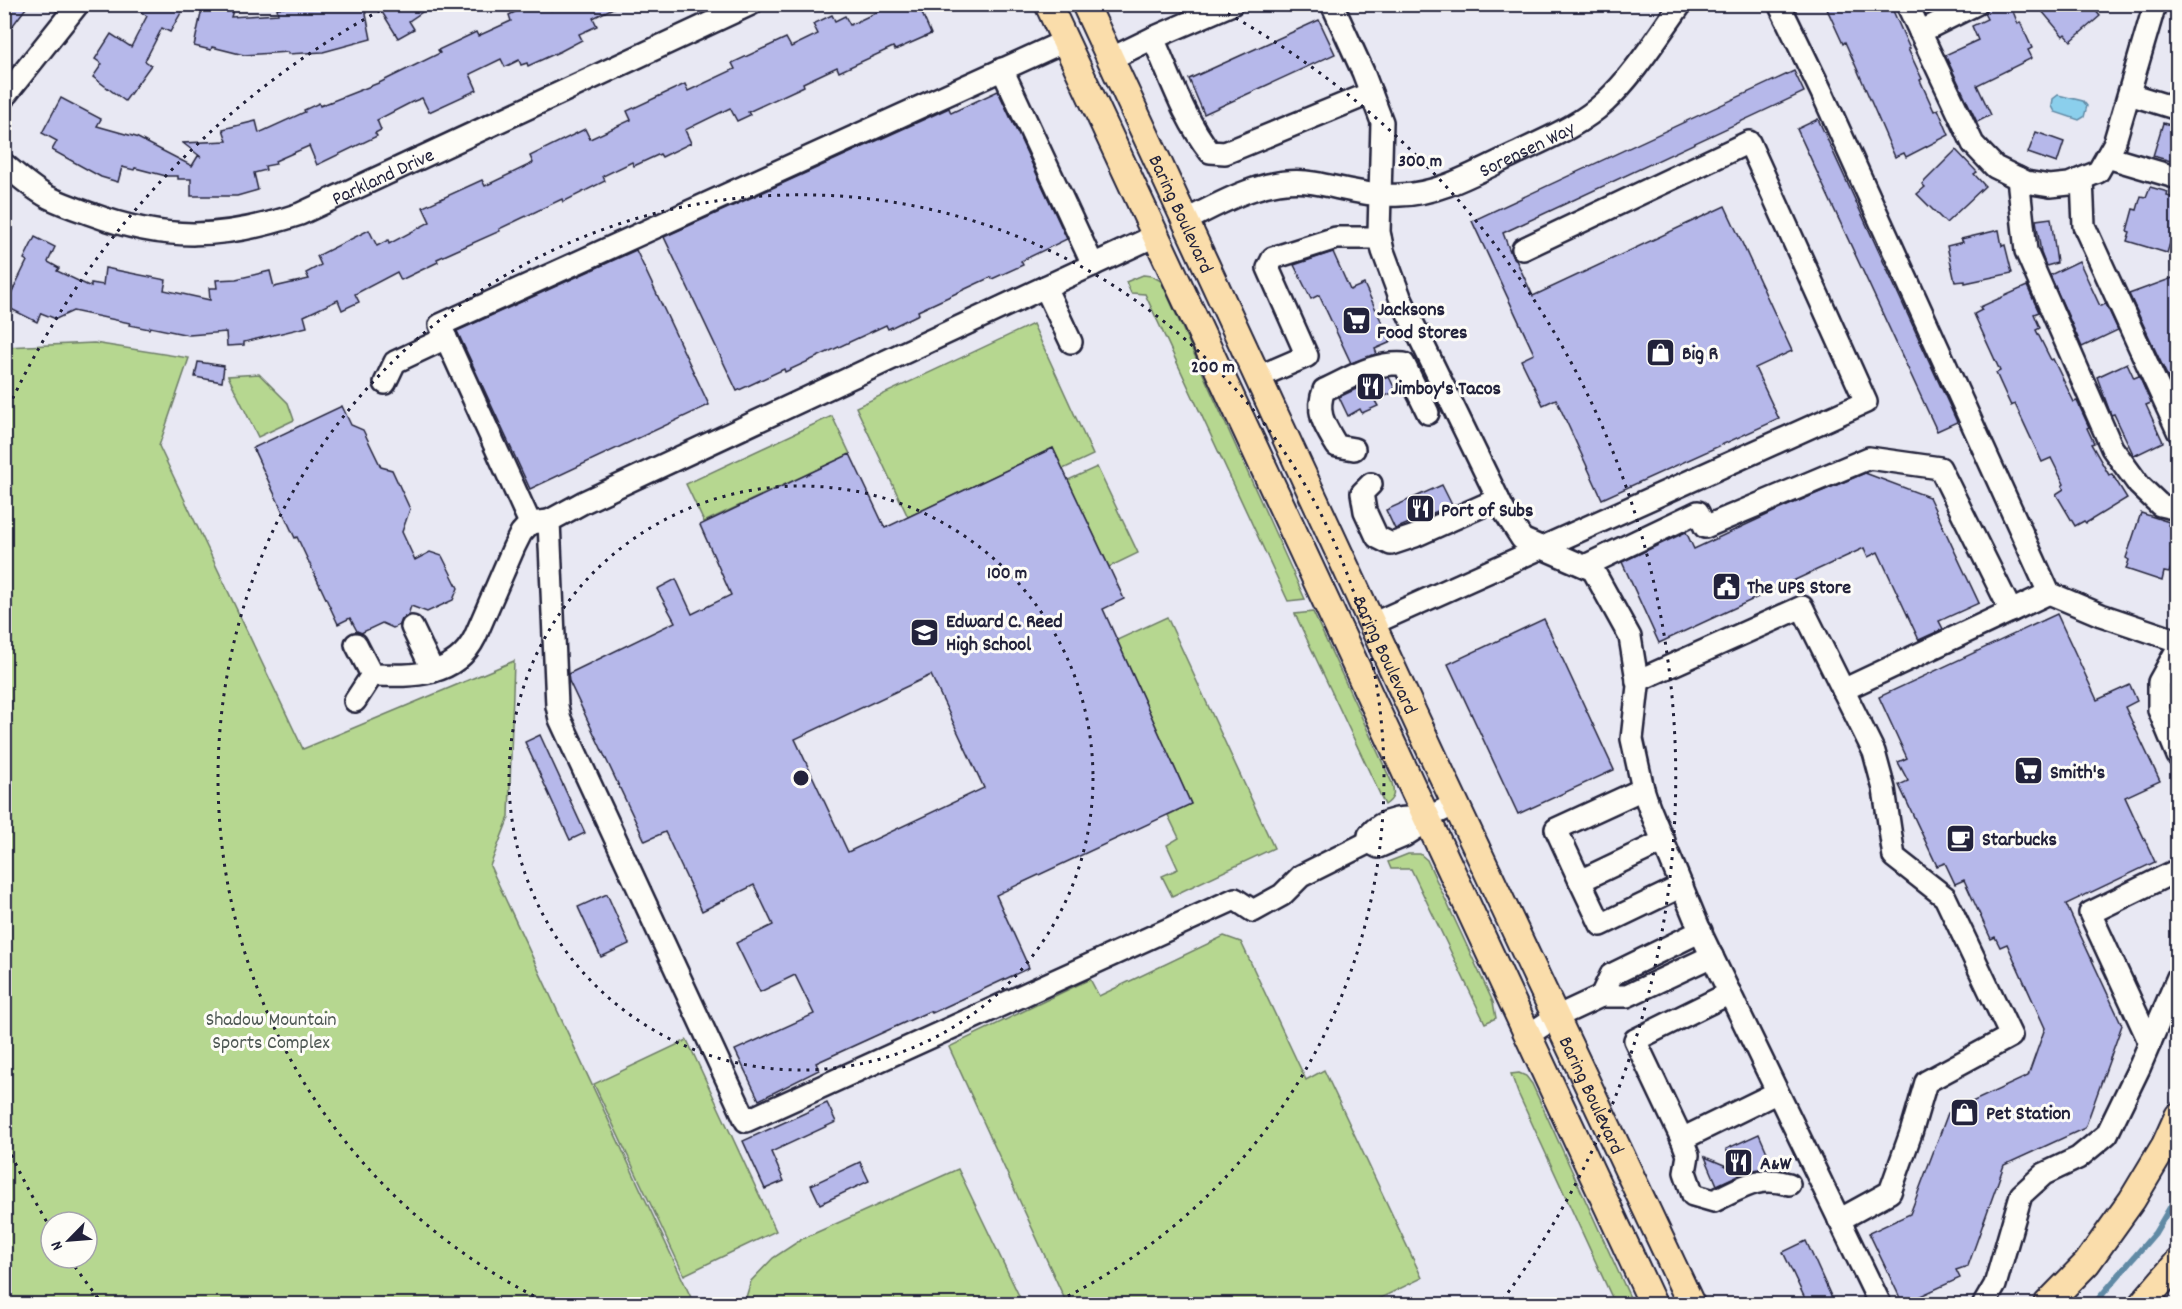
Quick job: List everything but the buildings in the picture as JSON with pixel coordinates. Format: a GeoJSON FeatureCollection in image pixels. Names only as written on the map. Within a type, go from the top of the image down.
{"type":"FeatureCollection","features":[{"type":"Feature","properties":{"kind":"main road","name":"Baring Boulevard"},"geometry":{"type":"LineString","coordinates":[[1048,4],[1653,1305]]}},
{"type":"Feature","properties":{"kind":"main road","name":"Baring Boulevard"},"geometry":{"type":"LineString","coordinates":[[1085,4],[1691,1305]]}},
{"type":"Feature","properties":{"kind":"main road"},"geometry":{"type":"LineString","coordinates":[[1155,236],[1185,221]]}},
{"type":"Feature","properties":{"kind":"main road"},"geometry":{"type":"LineString","coordinates":[[2047,1305],[2087,1263],[2132,1200],[2165,1145],[2178,1116]]}},
{"type":"Feature","properties":{"kind":"main road"},"geometry":{"type":"LineString","coordinates":[[2142,1305],[2178,1262]]}},
{"type":"Feature","properties":{"kind":"street"},"geometry":{"type":"LineString","coordinates":[[4,98],[78,4]]}},
{"type":"Feature","properties":{"kind":"street","name":"Parkland Drive"},"geometry":{"type":"LineString","coordinates":[[4,164],[48,197],[117,224],[155,232],[192,235],[264,226],[300,214],[751,4]]}},
{"type":"Feature","properties":{"kind":"street"},"geometry":{"type":"LineString","coordinates":[[1110,59],[1232,4]]}},
{"type":"Feature","properties":{"kind":"street"},"geometry":{"type":"LineString","coordinates":[[1332,4],[1382,122],[1380,238],[1400,297],[1498,499],[1522,539],[1593,570],[1630,637],[1637,681],[1632,739],[1643,789],[1712,956],[1880,1305]]}},
{"type":"Feature","properties":{"kind":"street","name":"Sorensen Way"},"geometry":{"type":"LineString","coordinates":[[1185,221],[1255,189],[1280,183],[1314,183],[1380,195],[1427,192],[1454,183],[1574,125],[1604,103],[1627,79],[1681,4]]}},
{"type":"Feature","properties":{"kind":"street"},"geometry":{"type":"LineString","coordinates":[[1779,4],[1824,97],[2049,593],[2101,615],[2178,641]]}},
{"type":"Feature","properties":{"kind":"street"},"geometry":{"type":"LineString","coordinates":[[1907,4],[1973,144],[1995,167],[2026,182],[2050,186],[2069,184],[2098,171],[2107,157],[2114,144],[2156,4]]}},
{"type":"Feature","properties":{"kind":"street"},"geometry":{"type":"LineString","coordinates":[[1920,32],[1976,4]]}},
{"type":"Feature","properties":{"kind":"street"},"geometry":{"type":"LineString","coordinates":[[1153,38],[1180,100],[1200,139],[1210,152],[1225,153],[1371,93]]}},
{"type":"Feature","properties":{"kind":"street"},"geometry":{"type":"LineString","coordinates":[[1065,41],[440,325],[540,522],[560,719],[746,1120],[1235,899],[1252,910],[1282,895],[1301,876],[1369,842],[1378,847],[1384,845],[1414,830],[1426,818],[1456,804]]}},
{"type":"Feature","properties":{"kind":"street"},"geometry":{"type":"LineString","coordinates":[[1002,69],[1093,265]]}},
{"type":"Feature","properties":{"kind":"street"},"geometry":{"type":"LineString","coordinates":[[2129,94],[2178,109]]}},
{"type":"Feature","properties":{"kind":"street"},"geometry":{"type":"LineString","coordinates":[[1372,624],[1866,402],[1749,142],[1523,249]]}},
{"type":"Feature","properties":{"kind":"street"},"geometry":{"type":"LineString","coordinates":[[2107,157],[2178,178]]}},
{"type":"Feature","properties":{"kind":"street"},"geometry":{"type":"LineString","coordinates":[[2018,178],[2026,251],[2112,448],[2139,485],[2160,505],[2178,508]]}},
{"type":"Feature","properties":{"kind":"street"},"geometry":{"type":"LineString","coordinates":[[2082,179],[2084,226],[2178,431]]}},
{"type":"Feature","properties":{"kind":"street"},"geometry":{"type":"LineString","coordinates":[[372,675],[403,676],[432,671],[451,664],[469,650],[513,547],[521,533],[540,522],[1155,236]]}},
{"type":"Feature","properties":{"kind":"street"},"geometry":{"type":"LineString","coordinates":[[1258,377],[1307,356],[1268,268],[1274,258],[1336,238],[1380,238]]}},
{"type":"Feature","properties":{"kind":"street"},"geometry":{"type":"LineString","coordinates":[[1045,287],[1071,342]]}},
{"type":"Feature","properties":{"kind":"street"},"geometry":{"type":"LineString","coordinates":[[385,383],[395,362],[446,338]]}},
{"type":"Feature","properties":{"kind":"street"},"geometry":{"type":"LineString","coordinates":[[1354,449],[1337,446],[1324,423],[1318,403],[1324,390],[1371,367],[1386,363],[1404,364],[1428,413]]}},
{"type":"Feature","properties":{"kind":"street"},"geometry":{"type":"LineString","coordinates":[[1585,566],[1698,512],[1705,527],[1869,458],[1940,468],[2011,611]]}},
{"type":"Feature","properties":{"kind":"street"},"geometry":{"type":"LineString","coordinates":[[1371,484],[1362,493],[1365,511],[1377,537],[1391,544],[1415,536],[1498,499]]}},
{"type":"Feature","properties":{"kind":"street"},"geometry":{"type":"LineString","coordinates":[[1843,690],[2049,593]]}},
{"type":"Feature","properties":{"kind":"street"},"geometry":{"type":"LineString","coordinates":[[1637,681],[1802,607],[1874,752],[1884,789],[1894,857],[1945,897],[2012,1036],[1926,1082],[1890,1192],[1839,1220]]}},
{"type":"Feature","properties":{"kind":"street"},"geometry":{"type":"LineString","coordinates":[[412,627],[432,671]]}},
{"type":"Feature","properties":{"kind":"street"},"geometry":{"type":"LineString","coordinates":[[356,644],[372,675]]}},
{"type":"Feature","properties":{"kind":"street"},"geometry":{"type":"LineString","coordinates":[[2178,648],[2159,682],[2159,710],[2178,756]]}},
{"type":"Feature","properties":{"kind":"street"},"geometry":{"type":"LineString","coordinates":[[356,701],[372,675]]}},
{"type":"Feature","properties":{"kind":"street"},"geometry":{"type":"LineString","coordinates":[[1643,789],[1556,829],[1601,925],[1682,886]]}},
{"type":"Feature","properties":{"kind":"street"},"geometry":{"type":"LineString","coordinates":[[1580,881],[1664,841]]}},
{"type":"Feature","properties":{"kind":"street"},"geometry":{"type":"LineString","coordinates":[[2150,1043],[2090,913],[2178,870]]}},
{"type":"Feature","properties":{"kind":"street"},"geometry":{"type":"LineString","coordinates":[[1601,996],[1611,975],[1701,931]]}},
{"type":"Feature","properties":{"kind":"street"},"geometry":{"type":"LineString","coordinates":[[1528,1035],[1556,1017],[1601,996],[1627,996],[1712,956]]}},
{"type":"Feature","properties":{"kind":"street"},"geometry":{"type":"LineString","coordinates":[[1984,1305],[1995,1285],[2021,1195],[2044,1174],[2078,1158],[2107,1134],[2178,977]]}},
{"type":"Feature","properties":{"kind":"street"},"geometry":{"type":"LineString","coordinates":[[1730,993],[1635,1040],[1688,1155],[1685,1172],[1693,1195],[1714,1202],[1758,1181],[1772,1179],[1789,1184]]}},
{"type":"Feature","properties":{"kind":"street"},"geometry":{"type":"LineString","coordinates":[[1682,1139],[1776,1093]]}},
{"type":"Feature","properties":{"kind":"green space"},"geometry":{"type":"Polygon","coordinates":[[[1143,275],[1152,276],[1161,281],[1305,599],[1288,601],[1145,294],[1131,293],[1126,282],[1143,275]]]}},
{"type":"Feature","properties":{"kind":"green space"},"geometry":{"type":"Polygon","coordinates":[[[1033,324],[1093,455],[1063,469],[1053,448],[908,517],[856,407],[1033,324]]]}},
{"type":"Feature","properties":{"kind":"green space","name":"Shadow Mountain Sports Complex"},"geometry":{"type":"Polygon","coordinates":[[[94,343],[189,358],[159,446],[303,749],[514,661],[509,817],[490,866],[694,1304],[5,1304],[5,347],[94,343]]]}},
{"type":"Feature","properties":{"kind":"green space"},"geometry":{"type":"Polygon","coordinates":[[[259,374],[288,403],[294,420],[258,437],[228,376],[259,374]]]}},
{"type":"Feature","properties":{"kind":"green space"},"geometry":{"type":"Polygon","coordinates":[[[832,416],[850,454],[704,522],[686,484],[832,416]]]}},
{"type":"Feature","properties":{"kind":"green space"},"geometry":{"type":"Polygon","coordinates":[[[1097,467],[1138,553],[1109,567],[1068,480],[1097,467]]]}},
{"type":"Feature","properties":{"kind":"green space"},"geometry":{"type":"Polygon","coordinates":[[[1313,612],[1392,783],[1393,796],[1385,805],[1295,614],[1313,612]]]}},
{"type":"Feature","properties":{"kind":"green space"},"geometry":{"type":"Polygon","coordinates":[[[1167,617],[1274,848],[1172,896],[1162,876],[1178,869],[1167,845],[1179,838],[1168,815],[1191,804],[1117,640],[1167,617]]]}},
{"type":"Feature","properties":{"kind":"green space"},"geometry":{"type":"Polygon","coordinates":[[[1408,854],[1420,854],[1427,860],[1493,1002],[1496,1018],[1485,1023],[1411,869],[1391,869],[1388,862],[1408,854]]]}},
{"type":"Feature","properties":{"kind":"green space"},"geometry":{"type":"Polygon","coordinates":[[[1224,936],[1241,942],[1306,1080],[1324,1070],[1422,1278],[1368,1304],[1115,1304],[1111,1298],[1097,1304],[1067,1304],[949,1047],[1090,979],[1099,996],[1224,936]]]}},
{"type":"Feature","properties":{"kind":"green space"},"geometry":{"type":"Polygon","coordinates":[[[687,1040],[776,1231],[684,1275],[594,1084],[687,1040]]]}},
{"type":"Feature","properties":{"kind":"green space"},"geometry":{"type":"Polygon","coordinates":[[[1519,1073],[1526,1076],[1532,1084],[1633,1304],[1615,1304],[1518,1093],[1511,1074],[1519,1073]]]}},
{"type":"Feature","properties":{"kind":"green space"},"geometry":{"type":"Polygon","coordinates":[[[958,1169],[1023,1304],[744,1304],[751,1281],[773,1258],[802,1239],[958,1169]]]}},
{"type":"Feature","properties":{"kind":"water"},"geometry":{"type":"Polygon","coordinates":[[[2058,95],[2083,101],[2087,106],[2084,117],[2079,120],[2055,112],[2052,106],[2053,99],[2058,95]]]}},
{"type":"Feature","properties":{"kind":"waterway"},"geometry":{"type":"LineString","coordinates":[[2094,1304],[2155,1233],[2178,1194]]}},
{"type":"Feature","properties":{"kind":"place","name":"Jacksons Food Stores"},"geometry":{"type":"Point","coordinates":[1356,320]}},
{"type":"Feature","properties":{"kind":"place","name":"Big R"},"geometry":{"type":"Point","coordinates":[1661,352]}},
{"type":"Feature","properties":{"kind":"place","name":"Jimboy's Tacos"},"geometry":{"type":"Point","coordinates":[1370,387]}},
{"type":"Feature","properties":{"kind":"place","name":"Port of Subs"},"geometry":{"type":"Point","coordinates":[1420,509]}},
{"type":"Feature","properties":{"kind":"place","name":"The UPS Store"},"geometry":{"type":"Point","coordinates":[1726,586]}},
{"type":"Feature","properties":{"kind":"place","name":"Edward C. Reed High School"},"geometry":{"type":"Point","coordinates":[925,632]}},
{"type":"Feature","properties":{"kind":"place","name":"Smith's"},"geometry":{"type":"Point","coordinates":[2029,771]}},
{"type":"Feature","properties":{"kind":"place","name":"Starbucks"},"geometry":{"type":"Point","coordinates":[1961,838]}},
{"type":"Feature","properties":{"kind":"place","name":"Pet Station"},"geometry":{"type":"Point","coordinates":[1965,1112]}},
{"type":"Feature","properties":{"kind":"place","name":"A&W"},"geometry":{"type":"Point","coordinates":[1739,1162]}}]}
